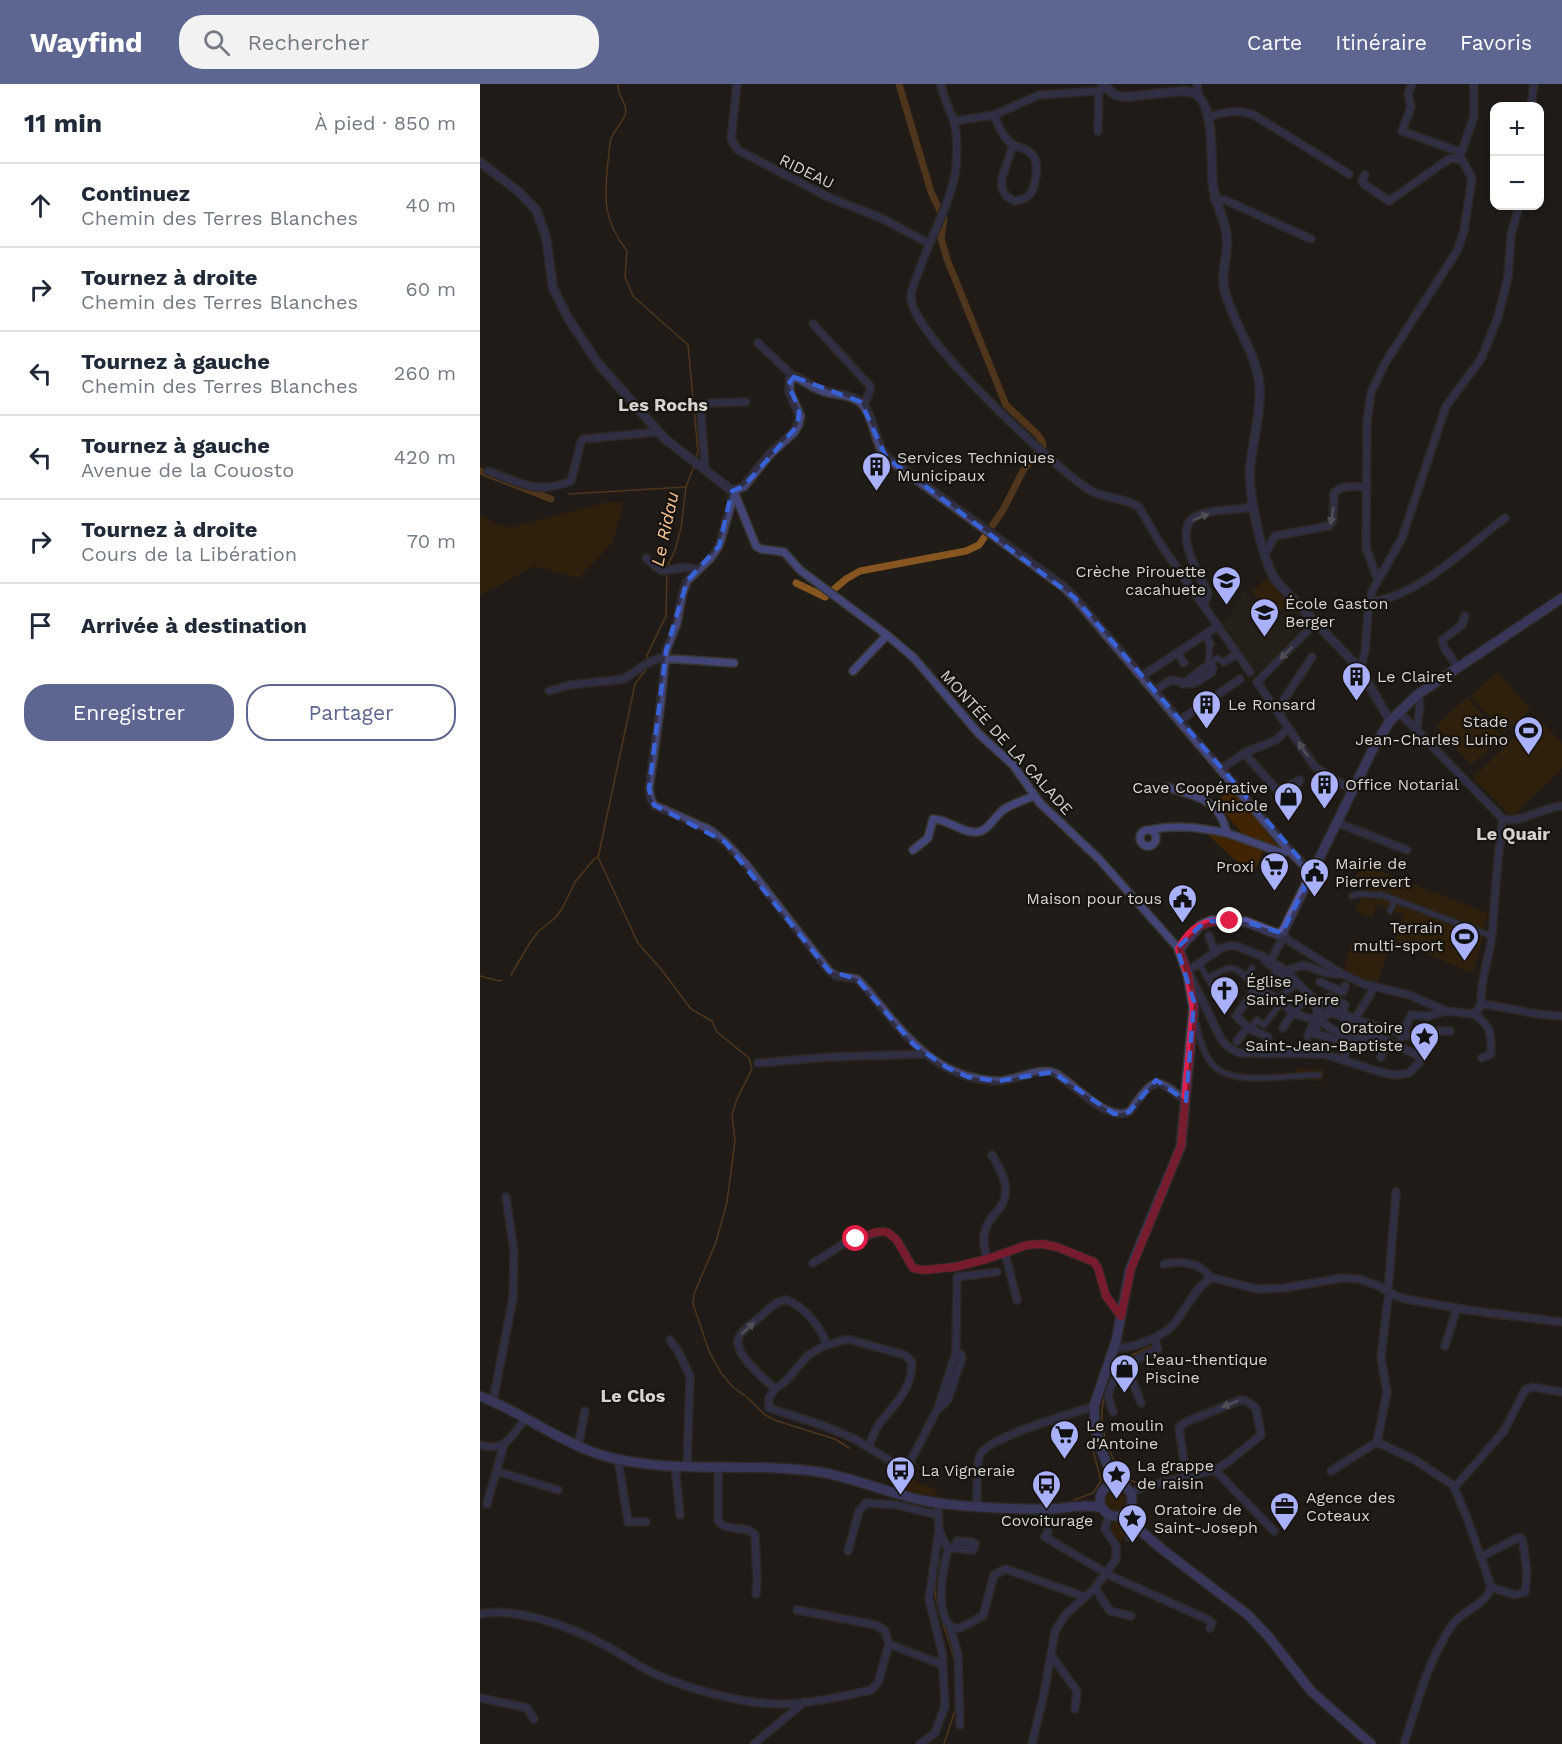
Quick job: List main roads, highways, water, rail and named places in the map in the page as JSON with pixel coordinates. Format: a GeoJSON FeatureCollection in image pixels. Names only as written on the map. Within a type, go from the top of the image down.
{"type":"FeatureCollection","features":[{"type":"Feature","properties":{"kind":"main road"},"geometry":{"type":"LineString","coordinates":[[1101,1508],[1104,1491],[1103,1458],[1095,1424],[1094,1406],[1114,1347],[1131,1269],[1181,1146],[1194,1016],[1190,970],[1179,949],[1200,926],[1211,921],[1246,922],[1282,935],[1375,745],[1390,721],[1417,695],[1562,598]]}},
{"type":"Feature","properties":{"kind":"main road"},"geometry":{"type":"LineString","coordinates":[[480,1396],[578,1446],[618,1459],[675,1465],[820,1472],[938,1503],[1047,1509],[1093,1506],[1101,1508],[1127,1519],[1138,1527],[1147,1537],[1248,1615],[1269,1636],[1311,1691],[1371,1744]]}},
{"type":"Feature","properties":{"kind":"main road"},"geometry":{"type":"LineString","coordinates":[[1103,1458],[1118,1485]]}},
{"type":"Feature","properties":{"kind":"main road"},"geometry":{"type":"LineString","coordinates":[[1068,1508],[1118,1485],[1130,1493],[1130,1506],[1138,1527]]}},
{"type":"Feature","properties":{"kind":"main road"},"geometry":{"type":"LineString","coordinates":[[1114,1515],[1126,1513],[1130,1506]]}},
{"type":"Feature","properties":{"kind":"waterway","name":"Le Ridau"},"geometry":{"type":"LineString","coordinates":[[618,84],[626,111],[610,142],[606,187],[609,219],[627,251],[625,277],[633,296],[688,345],[698,451],[696,458]]}},
{"type":"Feature","properties":{"kind":"waterway"},"geometry":{"type":"LineString","coordinates":[[796,583],[825,597],[846,579],[860,571],[966,551],[979,545],[1003,510],[1024,469],[1043,447],[1038,435],[1006,405],[947,259],[941,238],[944,219],[931,192],[899,84]]}},
{"type":"Feature","properties":{"kind":"waterway","name":"Le Ridau"},"geometry":{"type":"LineString","coordinates":[[667,567],[681,528],[686,487],[694,466]]}},
{"type":"Feature","properties":{"kind":"waterway"},"geometry":{"type":"LineString","coordinates":[[480,471],[551,499]]}},
{"type":"Feature","properties":{"kind":"waterway"},"geometry":{"type":"LineString","coordinates":[[568,494],[686,487]]}},
{"type":"Feature","properties":{"kind":"waterway","name":"Le Ridau"},"geometry":{"type":"LineString","coordinates":[[648,659],[647,655],[666,616],[667,572]]}},
{"type":"Feature","properties":{"kind":"waterway","name":"Le Ridau"},"geometry":{"type":"LineString","coordinates":[[598,858],[635,684],[648,667]]}},
{"type":"Feature","properties":{"kind":"waterway","name":"Le Ridau"},"geometry":{"type":"LineString","coordinates":[[511,975],[531,941],[556,917],[575,882],[597,858]]}},
{"type":"Feature","properties":{"kind":"waterway"},"geometry":{"type":"LineString","coordinates":[[599,859],[638,943],[691,1009],[712,1021],[717,1032],[749,1058],[752,1069],[732,1114],[735,1141],[727,1202],[716,1242],[694,1294],[693,1304],[709,1351],[721,1373],[733,1387],[765,1415],[835,1439],[849,1448]]}},
{"type":"Feature","properties":{"kind":"waterway","name":"Le Ridau"},"geometry":{"type":"LineString","coordinates":[[480,976],[502,980]]}},
{"type":"Feature","properties":{"kind":"waterway"},"geometry":{"type":"LineString","coordinates":[[1395,1299],[1422,1305]]}},
{"type":"Feature","properties":{"kind":"waterway"},"geometry":{"type":"LineString","coordinates":[[1465,1313],[1478,1315]]}},
{"type":"Feature","properties":{"kind":"waterway"},"geometry":{"type":"LineString","coordinates":[[1487,1317],[1540,1323]]}},
{"type":"Feature","properties":{"kind":"waterway"},"geometry":{"type":"LineString","coordinates":[[1113,1376],[1123,1359],[1152,1346]]}},
{"type":"Feature","properties":{"kind":"waterway"},"geometry":{"type":"LineString","coordinates":[[1108,1385],[1102,1412],[1105,1437],[1120,1471],[1126,1478],[1135,1482]]}},
{"type":"Feature","properties":{"kind":"waterway"},"geometry":{"type":"LineString","coordinates":[[1074,1500],[1093,1493],[1101,1481],[1092,1446]]}},
{"type":"Feature","properties":{"kind":"waterway"},"geometry":{"type":"LineString","coordinates":[[940,1560],[935,1591],[955,1667]]}},
{"type":"Feature","properties":{"kind":"waterway"},"geometry":{"type":"LineString","coordinates":[[944,1744],[955,1710],[956,1690]]}},
{"type":"Feature","properties":{"kind":"place","name":"Services Techniques Municipaux"},"geometry":{"type":"Point","coordinates":[876,492]}},
{"type":"Feature","properties":{"kind":"place","name":"Crèche Pirouette cacahuete"},"geometry":{"type":"Point","coordinates":[1227,606]}},
{"type":"Feature","properties":{"kind":"place","name":"École Gaston Berger"},"geometry":{"type":"Point","coordinates":[1264,638]}},
{"type":"Feature","properties":{"kind":"place","name":"Le Clairet"},"geometry":{"type":"Point","coordinates":[1356,702]}},
{"type":"Feature","properties":{"kind":"place","name":"Le Ronsard"},"geometry":{"type":"Point","coordinates":[1207,730]}},
{"type":"Feature","properties":{"kind":"place","name":"Stade Jean-Charles Luino"},"geometry":{"type":"Point","coordinates":[1529,756]}},
{"type":"Feature","properties":{"kind":"place","name":"Office Notarial"},"geometry":{"type":"Point","coordinates":[1324,810]}},
{"type":"Feature","properties":{"kind":"place","name":"Cave Coopérative Vinicole"},"geometry":{"type":"Point","coordinates":[1289,822]}},
{"type":"Feature","properties":{"kind":"place","name":"Proxi"},"geometry":{"type":"Point","coordinates":[1275,892]}},
{"type":"Feature","properties":{"kind":"place","name":"Mairie de Pierrevert"},"geometry":{"type":"Point","coordinates":[1314,898]}},
{"type":"Feature","properties":{"kind":"place","name":"Maison pour tous"},"geometry":{"type":"Point","coordinates":[1183,924]}},
{"type":"Feature","properties":{"kind":"place","name":"Terrain multi-sport"},"geometry":{"type":"Point","coordinates":[1464,962]}},
{"type":"Feature","properties":{"kind":"place","name":"Église Saint-Pierre"},"geometry":{"type":"Point","coordinates":[1225,1016]}},
{"type":"Feature","properties":{"kind":"place","name":"Oratoire Saint-Jean-Baptiste"},"geometry":{"type":"Point","coordinates":[1424,1062]}},
{"type":"Feature","properties":{"kind":"place","name":"L’eau-thentique Piscine"},"geometry":{"type":"Point","coordinates":[1124,1394]}},
{"type":"Feature","properties":{"kind":"place","name":"Le moulin d'Antoine"},"geometry":{"type":"Point","coordinates":[1065,1460]}},
{"type":"Feature","properties":{"kind":"place","name":"La Vigneraie"},"geometry":{"type":"Point","coordinates":[900,1496]}},
{"type":"Feature","properties":{"kind":"place","name":"La grappe de raisin"},"geometry":{"type":"Point","coordinates":[1116,1500]}},
{"type":"Feature","properties":{"kind":"place","name":"Covoiturage"},"geometry":{"type":"Point","coordinates":[1047,1510]}},
{"type":"Feature","properties":{"kind":"place","name":"Agence des Coteaux"},"geometry":{"type":"Point","coordinates":[1285,1532]}},
{"type":"Feature","properties":{"kind":"place","name":"Oratoire de Saint-Joseph"},"geometry":{"type":"Point","coordinates":[1133,1544]}},
{"type":"Feature","properties":{"kind":"district","name":"Les Rochs"},"geometry":{"type":"Point","coordinates":[663,405]}},
{"type":"Feature","properties":{"kind":"district","name":"Le Quair"},"geometry":{"type":"Point","coordinates":[1513,834]}},
{"type":"Feature","properties":{"kind":"district","name":"Le Clos"},"geometry":{"type":"Point","coordinates":[633,1396]}}]}
